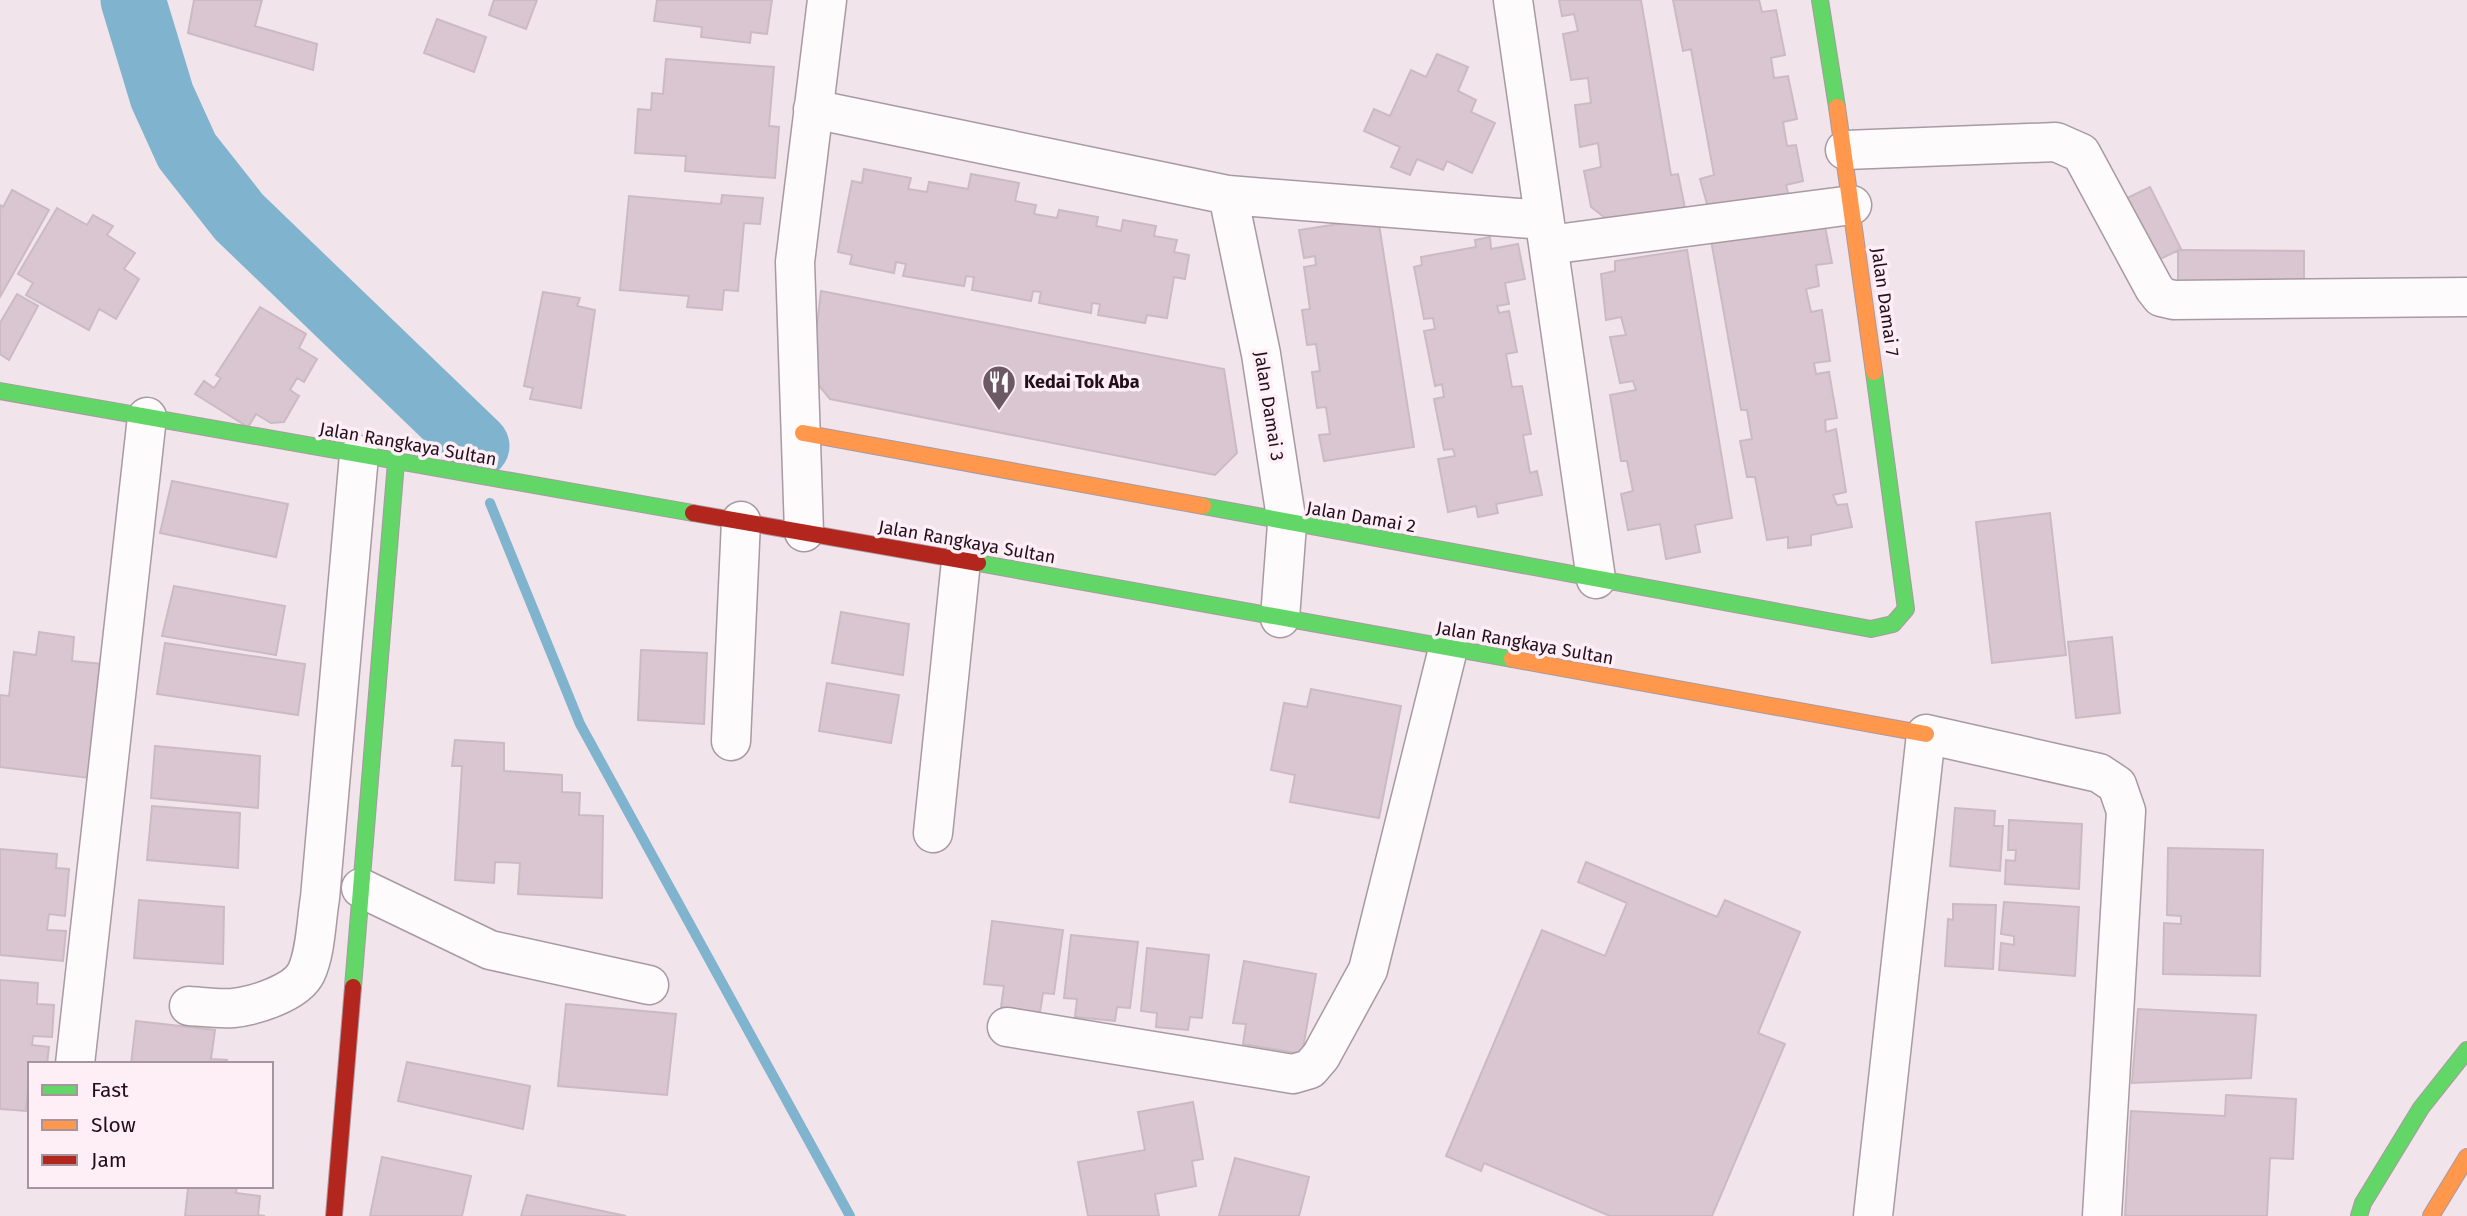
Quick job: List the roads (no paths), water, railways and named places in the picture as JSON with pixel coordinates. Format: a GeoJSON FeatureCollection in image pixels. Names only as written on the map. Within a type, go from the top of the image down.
{"type":"FeatureCollection","features":[{"type":"Feature","properties":{"kind":"main road","name":"Jalan Damai 7"},"geometry":{"type":"LineString","coordinates":[[1820,0],[1852,205],[1906,610]]}},
{"type":"Feature","properties":{"kind":"main road","name":"Jalan Rangkaya Sultan"},"geometry":{"type":"LineString","coordinates":[[0,391],[804,532],[1926,734]]}},
{"type":"Feature","properties":{"kind":"main road","name":"Jalan Damai 2"},"geometry":{"type":"LineString","coordinates":[[803,433],[1287,524],[1871,629],[1894,624],[1906,610]]}},
{"type":"Feature","properties":{"kind":"main road"},"geometry":{"type":"LineString","coordinates":[[334,1216],[396,462]]}},
{"type":"Feature","properties":{"kind":"main road"},"geometry":{"type":"LineString","coordinates":[[2359,1216],[2363,1203],[2421,1108],[2467,1050]]}},
{"type":"Feature","properties":{"kind":"main road"},"geometry":{"type":"LineString","coordinates":[[2431,1216],[2467,1157]]}},
{"type":"Feature","properties":{"kind":"street"},"geometry":{"type":"LineString","coordinates":[[804,532],[803,433],[795,262],[827,0]]}},
{"type":"Feature","properties":{"kind":"street"},"geometry":{"type":"LineString","coordinates":[[1513,0],[1597,579]]}},
{"type":"Feature","properties":{"kind":"street"},"geometry":{"type":"LineString","coordinates":[[813,109],[1228,195],[1546,233],[1852,205]]}},
{"type":"Feature","properties":{"kind":"street"},"geometry":{"type":"LineString","coordinates":[[1844,150],[2056,142],[2081,153],[2161,297],[2174,300],[2467,297]]}},
{"type":"Feature","properties":{"kind":"street","name":"Jalan Damai 3"},"geometry":{"type":"LineString","coordinates":[[1228,195],[1261,354],[1287,524],[1280,618]]}},
{"type":"Feature","properties":{"kind":"street"},"geometry":{"type":"LineString","coordinates":[[75,1062],[147,417]]}},
{"type":"Feature","properties":{"kind":"street"},"geometry":{"type":"LineString","coordinates":[[189,1006],[235,1008],[266,999],[294,987],[305,975],[310,961],[320,898],[359,455]]}},
{"type":"Feature","properties":{"kind":"street"},"geometry":{"type":"LineString","coordinates":[[731,741],[741,521]]}},
{"type":"Feature","properties":{"kind":"street"},"geometry":{"type":"LineString","coordinates":[[933,834],[961,561]]}},
{"type":"Feature","properties":{"kind":"street"},"geometry":{"type":"LineString","coordinates":[[1007,1027],[1293,1074],[1310,1069],[1321,1056],[1368,970],[1448,649]]}},
{"type":"Feature","properties":{"kind":"street"},"geometry":{"type":"LineString","coordinates":[[1873,1216],[1926,734],[2099,773],[2117,785],[2126,811],[2102,1216]]}},
{"type":"Feature","properties":{"kind":"street"},"geometry":{"type":"LineString","coordinates":[[361,888],[490,950],[649,985]]}},
{"type":"Feature","properties":{"kind":"waterway"},"geometry":{"type":"LineString","coordinates":[[133,0],[162,96],[187,151],[239,217],[477,446]]}},
{"type":"Feature","properties":{"kind":"waterway"},"geometry":{"type":"LineString","coordinates":[[490,503],[580,724],[850,1216]]}},
{"type":"Feature","properties":{"kind":"place","name":"Kedai Tok Aba"},"geometry":{"type":"Point","coordinates":[999,412]}}]}
